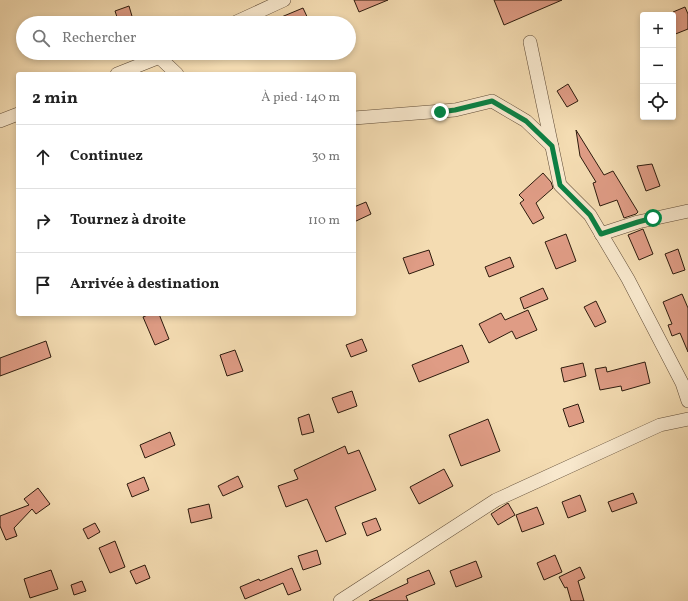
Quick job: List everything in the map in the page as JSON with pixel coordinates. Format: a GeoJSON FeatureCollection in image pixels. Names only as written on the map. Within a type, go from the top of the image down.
{"type":"FeatureCollection","features":[{"type":"Feature","properties":{"kind":"street"},"geometry":{"type":"LineString","coordinates":[[249,16],[284,0]]}},
{"type":"Feature","properties":{"kind":"street"},"geometry":{"type":"LineString","coordinates":[[530,42],[560,185],[590,215],[628,279],[682,383],[688,402]]}},
{"type":"Feature","properties":{"kind":"street"},"geometry":{"type":"LineString","coordinates":[[122,72],[152,60]]}},
{"type":"Feature","properties":{"kind":"street"},"geometry":{"type":"LineString","coordinates":[[168,60],[176,72]]}},
{"type":"Feature","properties":{"kind":"street"},"geometry":{"type":"LineString","coordinates":[[356,118],[455,110],[492,101],[526,121],[552,146]]}},
{"type":"Feature","properties":{"kind":"street"},"geometry":{"type":"LineString","coordinates":[[0,121],[16,115]]}},
{"type":"Feature","properties":{"kind":"street"},"geometry":{"type":"LineString","coordinates":[[601,234],[638,222],[688,211]]}},
{"type":"Feature","properties":{"kind":"street"},"geometry":{"type":"LineString","coordinates":[[340,601],[496,500],[660,425],[688,419]]}},
{"type":"Feature","properties":{"kind":"building"},"geometry":{"type":"Polygon","coordinates":[[[354,0],[388,0],[359,12],[354,0]]]}},
{"type":"Feature","properties":{"kind":"building"},"geometry":{"type":"Polygon","coordinates":[[[494,0],[562,0],[504,25],[494,0]]]}},
{"type":"Feature","properties":{"kind":"building"},"geometry":{"type":"Polygon","coordinates":[[[129,6],[132,16],[117,16],[115,11],[129,6]]]}},
{"type":"Feature","properties":{"kind":"building"},"geometry":{"type":"Polygon","coordinates":[[[685,7],[688,14],[688,29],[676,34],[676,12],[673,12],[685,7]]]}},
{"type":"Feature","properties":{"kind":"building"},"geometry":{"type":"Polygon","coordinates":[[[303,8],[307,16],[284,16],[303,8]]]}},
{"type":"Feature","properties":{"kind":"building"},"geometry":{"type":"Polygon","coordinates":[[[568,84],[578,101],[567,107],[557,91],[568,84]]]}},
{"type":"Feature","properties":{"kind":"building"},"geometry":{"type":"Polygon","coordinates":[[[576,130],[604,175],[613,171],[638,212],[636,214],[624,218],[617,200],[600,206],[593,183],[596,182],[580,156],[576,130]]]}},
{"type":"Feature","properties":{"kind":"building"},"geometry":{"type":"Polygon","coordinates":[[[652,164],[660,186],[646,191],[637,166],[652,164]]]}},
{"type":"Feature","properties":{"kind":"building"},"geometry":{"type":"Polygon","coordinates":[[[543,173],[551,182],[553,188],[536,203],[544,218],[533,224],[520,203],[524,200],[519,195],[543,173]]]}},
{"type":"Feature","properties":{"kind":"building"},"geometry":{"type":"Polygon","coordinates":[[[366,202],[371,214],[356,221],[356,206],[366,202]]]}},
{"type":"Feature","properties":{"kind":"building"},"geometry":{"type":"Polygon","coordinates":[[[643,229],[653,254],[639,260],[628,235],[643,229]]]}},
{"type":"Feature","properties":{"kind":"building"},"geometry":{"type":"Polygon","coordinates":[[[566,234],[576,261],[556,269],[545,242],[566,234]]]}},
{"type":"Feature","properties":{"kind":"building"},"geometry":{"type":"Polygon","coordinates":[[[678,249],[685,270],[673,274],[665,254],[678,249]]]}},
{"type":"Feature","properties":{"kind":"building"},"geometry":{"type":"Polygon","coordinates":[[[429,250],[434,265],[409,274],[403,258],[429,250]]]}},
{"type":"Feature","properties":{"kind":"building"},"geometry":{"type":"Polygon","coordinates":[[[510,257],[514,267],[489,277],[485,267],[510,257]]]}},
{"type":"Feature","properties":{"kind":"building"},"geometry":{"type":"Polygon","coordinates":[[[543,288],[548,299],[524,309],[520,298],[543,288]]]}},
{"type":"Feature","properties":{"kind":"building"},"geometry":{"type":"Polygon","coordinates":[[[682,294],[688,308],[688,352],[680,333],[672,336],[668,325],[672,324],[663,302],[682,294]]]}},
{"type":"Feature","properties":{"kind":"building"},"geometry":{"type":"Polygon","coordinates":[[[596,301],[606,322],[595,327],[584,307],[596,301]]]}},
{"type":"Feature","properties":{"kind":"building"},"geometry":{"type":"Polygon","coordinates":[[[528,310],[537,330],[516,339],[512,331],[489,343],[479,324],[501,313],[505,320],[528,310]]]}},
{"type":"Feature","properties":{"kind":"building"},"geometry":{"type":"Polygon","coordinates":[[[160,316],[169,339],[155,345],[143,317],[160,316]]]}},
{"type":"Feature","properties":{"kind":"building"},"geometry":{"type":"Polygon","coordinates":[[[362,339],[367,351],[351,357],[346,345],[362,339]]]}},
{"type":"Feature","properties":{"kind":"building"},"geometry":{"type":"Polygon","coordinates":[[[46,341],[51,357],[0,376],[0,358],[46,341]]]}},
{"type":"Feature","properties":{"kind":"building"},"geometry":{"type":"Polygon","coordinates":[[[462,345],[469,362],[419,382],[412,365],[462,345]]]}},
{"type":"Feature","properties":{"kind":"building"},"geometry":{"type":"Polygon","coordinates":[[[235,350],[243,371],[227,376],[220,355],[235,350]]]}},
{"type":"Feature","properties":{"kind":"building"},"geometry":{"type":"Polygon","coordinates":[[[645,362],[650,383],[622,391],[621,386],[600,390],[595,369],[606,367],[607,372],[645,362]]]}},
{"type":"Feature","properties":{"kind":"building"},"geometry":{"type":"Polygon","coordinates":[[[583,363],[586,376],[564,382],[561,368],[583,363]]]}},
{"type":"Feature","properties":{"kind":"building"},"geometry":{"type":"Polygon","coordinates":[[[352,391],[357,406],[338,413],[332,398],[352,391]]]}},
{"type":"Feature","properties":{"kind":"building"},"geometry":{"type":"Polygon","coordinates":[[[578,404],[584,422],[569,427],[563,409],[578,404]]]}},
{"type":"Feature","properties":{"kind":"building"},"geometry":{"type":"Polygon","coordinates":[[[309,414],[314,432],[302,435],[298,418],[309,414]]]}},
{"type":"Feature","properties":{"kind":"building"},"geometry":{"type":"Polygon","coordinates":[[[488,419],[500,451],[461,466],[449,435],[488,419]]]}},
{"type":"Feature","properties":{"kind":"building"},"geometry":{"type":"Polygon","coordinates":[[[170,432],[175,445],[145,458],[140,445],[170,432]]]}},
{"type":"Feature","properties":{"kind":"building"},"geometry":{"type":"Polygon","coordinates":[[[345,446],[348,454],[359,450],[376,490],[335,507],[346,534],[326,542],[307,499],[286,507],[278,486],[298,479],[294,470],[345,446]]]}},
{"type":"Feature","properties":{"kind":"building"},"geometry":{"type":"Polygon","coordinates":[[[444,469],[453,486],[419,504],[410,487],[444,469]]]}},
{"type":"Feature","properties":{"kind":"building"},"geometry":{"type":"Polygon","coordinates":[[[238,476],[243,487],[223,496],[218,486],[238,476]]]}},
{"type":"Feature","properties":{"kind":"building"},"geometry":{"type":"Polygon","coordinates":[[[144,477],[149,490],[132,497],[127,484],[144,477]]]}},
{"type":"Feature","properties":{"kind":"building"},"geometry":{"type":"Polygon","coordinates":[[[38,488],[50,504],[36,514],[32,509],[14,528],[17,536],[6,540],[0,526],[0,516],[29,505],[24,499],[38,488]]]}},
{"type":"Feature","properties":{"kind":"building"},"geometry":{"type":"Polygon","coordinates":[[[633,493],[637,503],[612,512],[608,502],[633,493]]]}},
{"type":"Feature","properties":{"kind":"building"},"geometry":{"type":"Polygon","coordinates":[[[580,495],[586,511],[568,518],[562,502],[580,495]]]}},
{"type":"Feature","properties":{"kind":"building"},"geometry":{"type":"Polygon","coordinates":[[[508,503],[515,515],[498,525],[491,514],[508,503]]]}},
{"type":"Feature","properties":{"kind":"building"},"geometry":{"type":"Polygon","coordinates":[[[209,504],[212,518],[191,523],[188,509],[209,504]]]}},
{"type":"Feature","properties":{"kind":"building"},"geometry":{"type":"Polygon","coordinates":[[[537,507],[544,524],[522,532],[516,515],[537,507]]]}},
{"type":"Feature","properties":{"kind":"building"},"geometry":{"type":"Polygon","coordinates":[[[376,518],[381,530],[367,536],[362,523],[376,518]]]}},
{"type":"Feature","properties":{"kind":"building"},"geometry":{"type":"Polygon","coordinates":[[[95,523],[100,532],[88,539],[83,529],[95,523]]]}},
{"type":"Feature","properties":{"kind":"building"},"geometry":{"type":"Polygon","coordinates":[[[115,541],[125,567],[110,573],[99,548],[115,541]]]}},
{"type":"Feature","properties":{"kind":"building"},"geometry":{"type":"Polygon","coordinates":[[[317,550],[321,564],[303,570],[298,556],[317,550]]]}},
{"type":"Feature","properties":{"kind":"building"},"geometry":{"type":"Polygon","coordinates":[[[555,555],[562,572],[544,580],[537,563],[555,555]]]}},
{"type":"Feature","properties":{"kind":"building"},"geometry":{"type":"Polygon","coordinates":[[[476,561],[482,577],[456,587],[450,571],[476,561]]]}},
{"type":"Feature","properties":{"kind":"building"},"geometry":{"type":"Polygon","coordinates":[[[145,565],[150,578],[136,584],[130,571],[145,565]]]}},
{"type":"Feature","properties":{"kind":"building"},"geometry":{"type":"Polygon","coordinates":[[[580,567],[585,578],[578,581],[584,601],[571,601],[567,587],[565,588],[559,577],[580,567]]]}},
{"type":"Feature","properties":{"kind":"building"},"geometry":{"type":"Polygon","coordinates":[[[292,568],[301,590],[288,595],[283,583],[245,599],[240,587],[259,579],[260,581],[292,568]]]}},
{"type":"Feature","properties":{"kind":"building"},"geometry":{"type":"Polygon","coordinates":[[[51,570],[58,589],[30,598],[24,579],[51,570]]]}},
{"type":"Feature","properties":{"kind":"building"},"geometry":{"type":"Polygon","coordinates":[[[429,570],[435,584],[406,596],[408,601],[369,601],[408,583],[407,579],[429,570]]]}},
{"type":"Feature","properties":{"kind":"building"},"geometry":{"type":"Polygon","coordinates":[[[82,581],[86,591],[74,595],[71,585],[82,581]]]}},
{"type":"Feature","properties":{"kind":"route"},"geometry":{"type":"LineString","coordinates":[[440,112],[492,101],[526,121],[552,146],[560,185],[590,215],[601,234],[653,218]]}}]}
